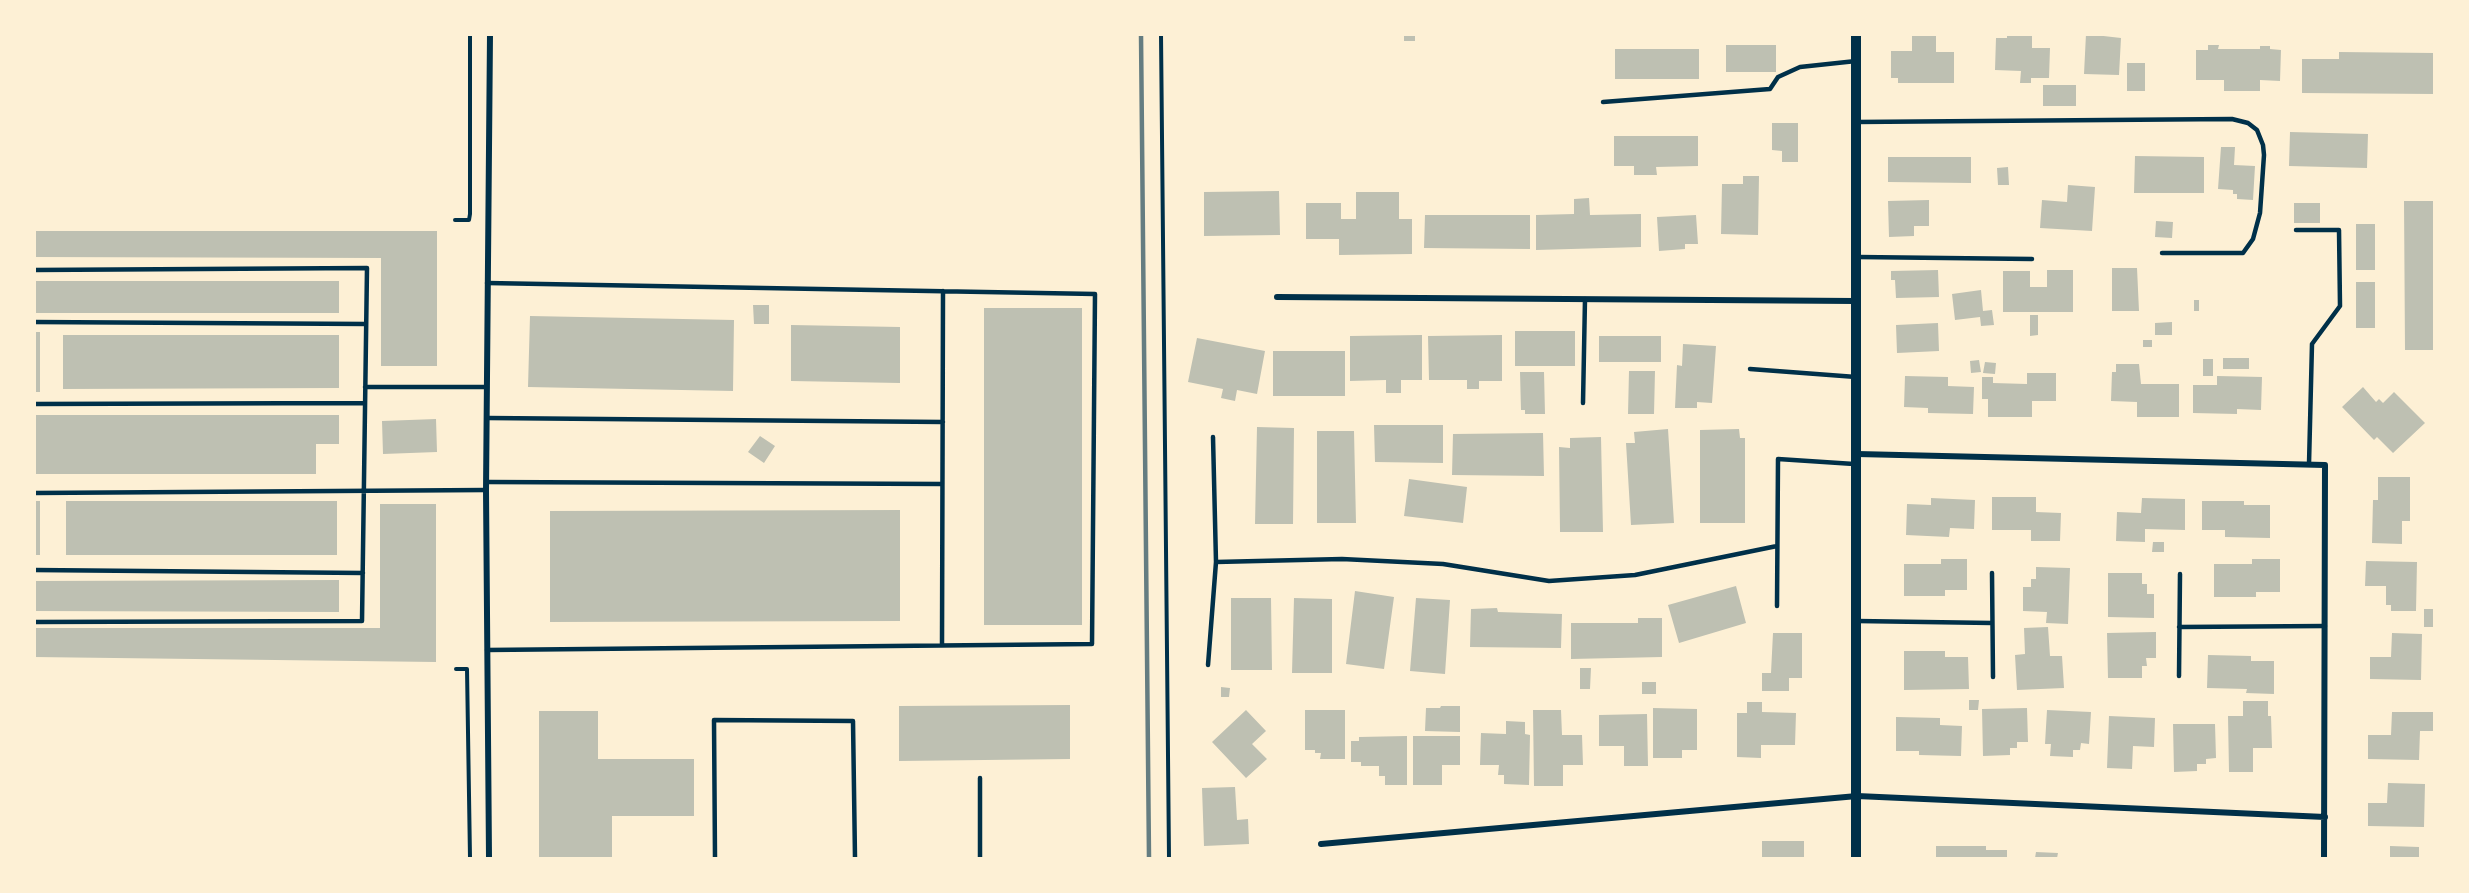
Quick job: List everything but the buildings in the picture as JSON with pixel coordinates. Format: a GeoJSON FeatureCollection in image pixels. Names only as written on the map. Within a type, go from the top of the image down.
{"type":"FeatureCollection","features":[{"type":"Feature","properties":{"kind":"street"},"geometry":{"type":"LineString","coordinates":[[489,858],[486,490],[488,482],[487,283],[490,34]]}},
{"type":"Feature","properties":{"kind":"street"},"geometry":{"type":"LineString","coordinates":[[1856,34],[1856,858]]}},
{"type":"Feature","properties":{"kind":"street"},"geometry":{"type":"LineString","coordinates":[[1276,297],[1855,301]]}},
{"type":"Feature","properties":{"kind":"street"},"geometry":{"type":"LineString","coordinates":[[1857,459],[2325,465],[2324,858]]}},
{"type":"Feature","properties":{"kind":"street"},"geometry":{"type":"LineString","coordinates":[[1321,844],[1857,796],[2325,816]]}},
{"type":"Feature","properties":{"kind":"lane"},"geometry":{"type":"LineString","coordinates":[[1603,102],[1770,89],[1778,77],[1800,67],[1856,61]]}},
{"type":"Feature","properties":{"kind":"lane"},"geometry":{"type":"LineString","coordinates":[[1856,122],[2232,119],[2248,123],[2257,130],[2264,145],[2260,213],[2253,239],[2243,253],[2162,254]]}},
{"type":"Feature","properties":{"kind":"lane"},"geometry":{"type":"LineString","coordinates":[[2296,230],[2338,230],[2340,306],[2312,344],[2309,464]]}},
{"type":"Feature","properties":{"kind":"lane"},"geometry":{"type":"LineString","coordinates":[[1855,257],[2032,259]]}},
{"type":"Feature","properties":{"kind":"lane"},"geometry":{"type":"LineString","coordinates":[[34,270],[367,268],[362,621],[34,622]]}},
{"type":"Feature","properties":{"kind":"lane"},"geometry":{"type":"LineString","coordinates":[[487,283],[1095,294],[1092,644],[487,650]]}},
{"type":"Feature","properties":{"kind":"lane"},"geometry":{"type":"LineString","coordinates":[[942,645],[943,291]]}},
{"type":"Feature","properties":{"kind":"lane"},"geometry":{"type":"LineString","coordinates":[[1583,403],[1585,299]]}},
{"type":"Feature","properties":{"kind":"lane"},"geometry":{"type":"LineString","coordinates":[[34,322],[366,324]]}},
{"type":"Feature","properties":{"kind":"lane"},"geometry":{"type":"LineString","coordinates":[[1750,369],[1856,377]]}},
{"type":"Feature","properties":{"kind":"lane"},"geometry":{"type":"LineString","coordinates":[[365,387],[487,387]]}},
{"type":"Feature","properties":{"kind":"lane"},"geometry":{"type":"LineString","coordinates":[[34,404],[365,403]]}},
{"type":"Feature","properties":{"kind":"lane"},"geometry":{"type":"LineString","coordinates":[[488,418],[943,422]]}},
{"type":"Feature","properties":{"kind":"lane"},"geometry":{"type":"LineString","coordinates":[[1208,665],[1216,562],[1213,437]]}},
{"type":"Feature","properties":{"kind":"lane"},"geometry":{"type":"LineString","coordinates":[[1777,606],[1778,459],[1857,459]]}},
{"type":"Feature","properties":{"kind":"lane"},"geometry":{"type":"LineString","coordinates":[[488,482],[942,484]]}},
{"type":"Feature","properties":{"kind":"lane"},"geometry":{"type":"LineString","coordinates":[[34,493],[364,489],[486,490]]}},
{"type":"Feature","properties":{"kind":"lane"},"geometry":{"type":"LineString","coordinates":[[1216,562],[1342,559],[1443,564],[1549,581],[1635,575],[1777,546]]}},
{"type":"Feature","properties":{"kind":"lane"},"geometry":{"type":"LineString","coordinates":[[34,570],[363,573]]}},
{"type":"Feature","properties":{"kind":"lane"},"geometry":{"type":"LineString","coordinates":[[1992,573],[1993,677]]}},
{"type":"Feature","properties":{"kind":"lane"},"geometry":{"type":"LineString","coordinates":[[2179,676],[2180,574]]}},
{"type":"Feature","properties":{"kind":"lane"},"geometry":{"type":"LineString","coordinates":[[1857,621],[1992,623]]}},
{"type":"Feature","properties":{"kind":"lane"},"geometry":{"type":"LineString","coordinates":[[2180,627],[2325,626]]}},
{"type":"Feature","properties":{"kind":"lane"},"geometry":{"type":"LineString","coordinates":[[715,858],[714,720],[853,722],[855,858]]}},
{"type":"Feature","properties":{"kind":"lane"},"geometry":{"type":"LineString","coordinates":[[980,778],[980,858]]}},
{"type":"Feature","properties":{"kind":"path"},"geometry":{"type":"LineString","coordinates":[[455,220],[469,220],[470,214],[470,34]]}},
{"type":"Feature","properties":{"kind":"path"},"geometry":{"type":"LineString","coordinates":[[1161,34],[1169,858]]}},
{"type":"Feature","properties":{"kind":"path"},"geometry":{"type":"LineString","coordinates":[[456,669],[467,669],[470,858]]}},
{"type":"Feature","properties":{"kind":"railway"},"geometry":{"type":"LineString","coordinates":[[1141,34],[1149,858]]}}]}
